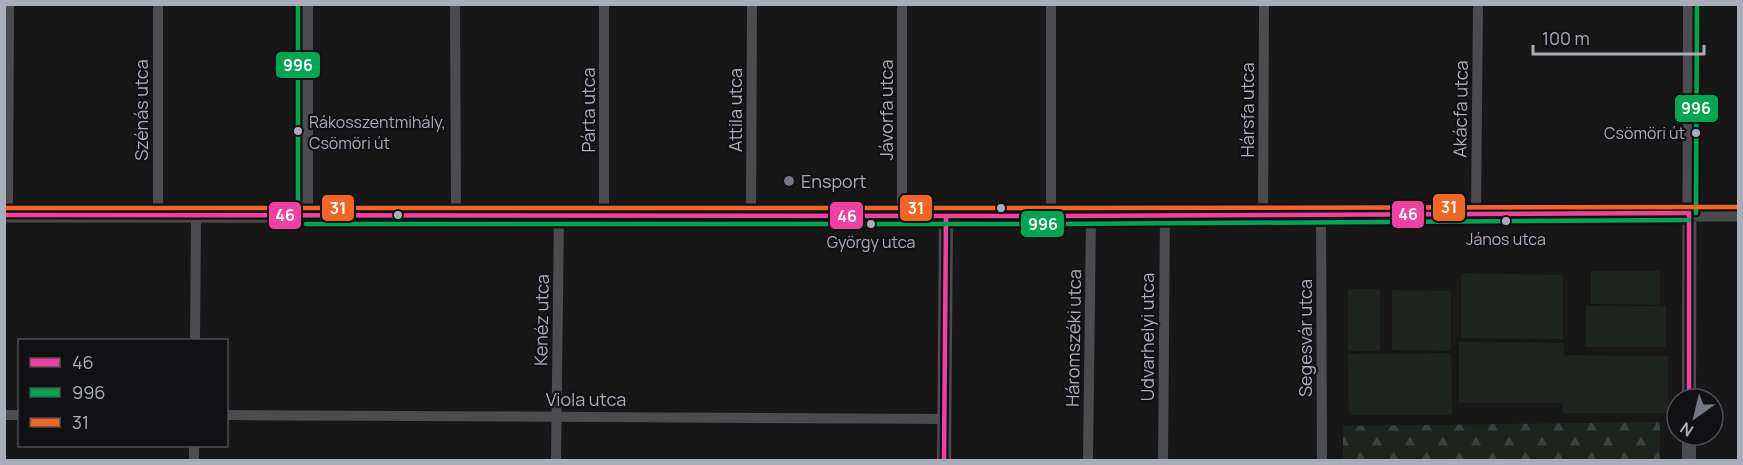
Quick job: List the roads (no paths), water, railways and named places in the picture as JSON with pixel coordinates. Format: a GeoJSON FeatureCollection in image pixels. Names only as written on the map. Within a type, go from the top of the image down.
{"type":"FeatureCollection","features":[{"type":"Feature","properties":{"kind":"main road"},"geometry":{"type":"LineString","coordinates":[[6,215],[1738,214]]}},
{"type":"Feature","properties":{"kind":"street"},"geometry":{"type":"LineString","coordinates":[[6,215],[9,4]]}},
{"type":"Feature","properties":{"kind":"street","name":"Szénás utca"},"geometry":{"type":"LineString","coordinates":[[158,4],[158,216]]}},
{"type":"Feature","properties":{"kind":"street"},"geometry":{"type":"LineString","coordinates":[[306,4],[306,216]]}},
{"type":"Feature","properties":{"kind":"street"},"geometry":{"type":"LineString","coordinates":[[455,4],[456,216]]}},
{"type":"Feature","properties":{"kind":"street","name":"Párta utca"},"geometry":{"type":"LineString","coordinates":[[604,4],[604,216]]}},
{"type":"Feature","properties":{"kind":"street","name":"Attila utca"},"geometry":{"type":"LineString","coordinates":[[751,215],[752,4]]}},
{"type":"Feature","properties":{"kind":"street","name":"Jávorfa utca"},"geometry":{"type":"LineString","coordinates":[[902,4],[902,216]]}},
{"type":"Feature","properties":{"kind":"street"},"geometry":{"type":"LineString","coordinates":[[1051,4],[1051,216]]}},
{"type":"Feature","properties":{"kind":"street","name":"Hársfa utca"},"geometry":{"type":"LineString","coordinates":[[1263,215],[1264,4]]}},
{"type":"Feature","properties":{"kind":"street","name":"Akácfa utca"},"geometry":{"type":"LineString","coordinates":[[1476,214],[1478,4]]}},
{"type":"Feature","properties":{"kind":"street"},"geometry":{"type":"LineString","coordinates":[[1689,387],[1690,4]]}},
{"type":"Feature","properties":{"kind":"street","name":"Udvarhelyi utca"},"geometry":{"type":"LineString","coordinates":[[1163,460],[1165,214]]}},
{"type":"Feature","properties":{"kind":"street","name":"Segesvár utca"},"geometry":{"type":"LineString","coordinates":[[1321,215],[1322,460]]}},
{"type":"Feature","properties":{"kind":"street"},"geometry":{"type":"LineString","coordinates":[[195,339],[196,216]]}},
{"type":"Feature","properties":{"kind":"street","name":"Kenéz utca"},"geometry":{"type":"LineString","coordinates":[[556,460],[559,216]]}},
{"type":"Feature","properties":{"kind":"street"},"geometry":{"type":"LineString","coordinates":[[944,460],[946,216]]}},
{"type":"Feature","properties":{"kind":"street","name":"Háromszéki utca"},"geometry":{"type":"LineString","coordinates":[[1088,460],[1091,216]]}},
{"type":"Feature","properties":{"kind":"street","name":"Viola utca"},"geometry":{"type":"LineString","coordinates":[[228,415],[945,419]]}},
{"type":"Feature","properties":{"kind":"place","name":"Rákosszentmihály, Csömöri út"},"geometry":{"type":"Point","coordinates":[298,131]}},
{"type":"Feature","properties":{"kind":"place","name":"Csömöri út"},"geometry":{"type":"Point","coordinates":[1696,133]}},
{"type":"Feature","properties":{"kind":"place","name":"Ensport"},"geometry":{"type":"Point","coordinates":[789,181]}},
{"type":"Feature","properties":{"kind":"place","name":"János utca"},"geometry":{"type":"Point","coordinates":[1506,221]}},
{"type":"Feature","properties":{"kind":"place","name":"György utca"},"geometry":{"type":"Point","coordinates":[871,224]}}]}
